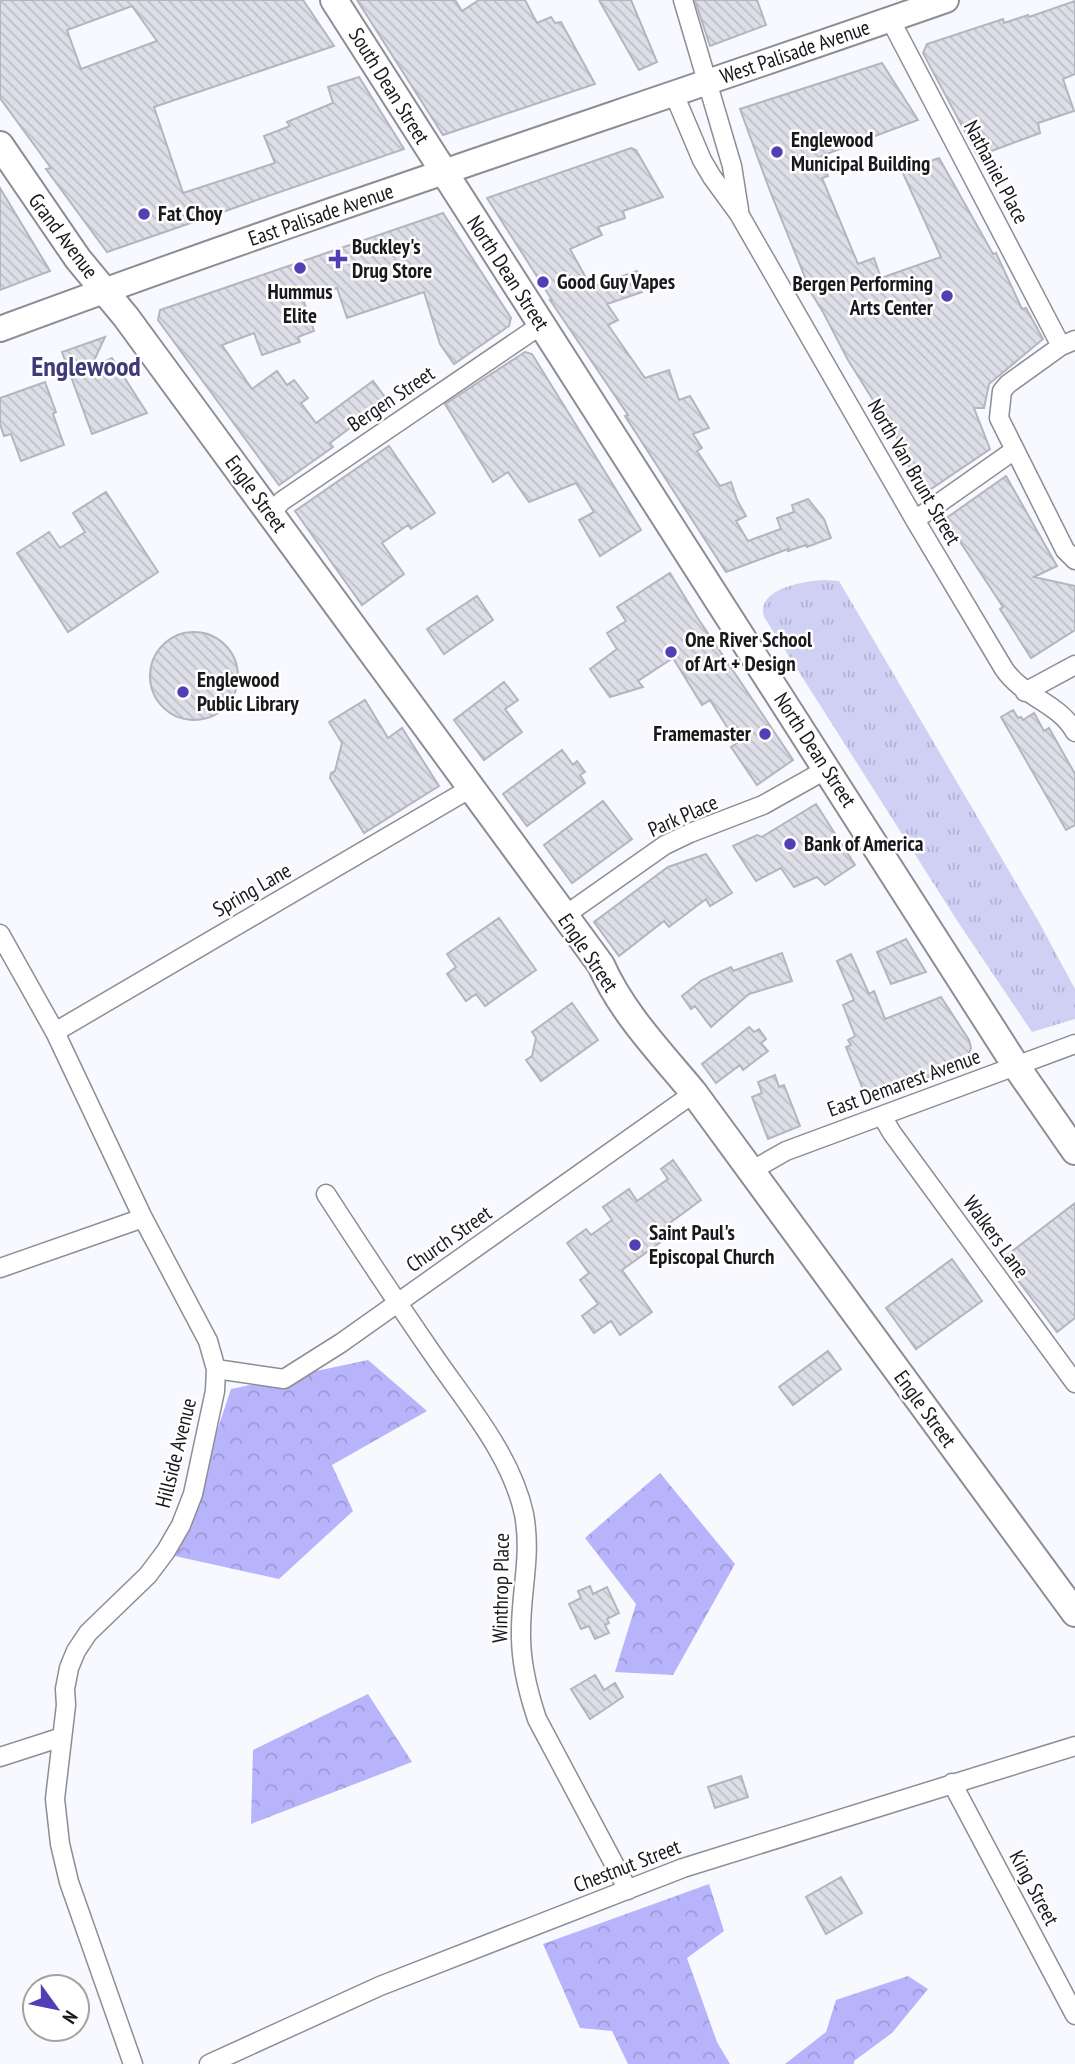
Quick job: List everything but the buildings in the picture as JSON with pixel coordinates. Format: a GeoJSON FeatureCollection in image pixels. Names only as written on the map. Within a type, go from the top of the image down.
{"type":"FeatureCollection","features":[{"type":"Feature","properties":{"kind":"main road","name":"South Dean Street"},"geometry":{"type":"LineString","coordinates":[[334,0],[443,172]]}},
{"type":"Feature","properties":{"kind":"main road","name":"West Palisade Avenue"},"geometry":{"type":"LineString","coordinates":[[643,105],[932,2]]}},
{"type":"Feature","properties":{"kind":"main road","name":"East Palisade Avenue"},"geometry":{"type":"LineString","coordinates":[[0,329],[104,290],[643,105]]}},
{"type":"Feature","properties":{"kind":"main road","name":"Grand Avenue"},"geometry":{"type":"LineString","coordinates":[[0,145],[55,227],[104,290]]}},
{"type":"Feature","properties":{"kind":"main road","name":"North Dean Street"},"geometry":{"type":"LineString","coordinates":[[443,172],[1016,1066],[1075,1151]]}},
{"type":"Feature","properties":{"kind":"main road","name":"Engle Street"},"geometry":{"type":"LineString","coordinates":[[104,290],[601,965],[610,986],[637,1024],[694,1093],[1075,1613]]}},
{"type":"Feature","properties":{"kind":"street","name":"North Van Brunt Street"},"geometry":{"type":"LineString","coordinates":[[684,0],[732,166],[739,214]]}},
{"type":"Feature","properties":{"kind":"street","name":"Nathaniel Place"},"geometry":{"type":"LineString","coordinates":[[890,19],[1068,343]]}},
{"type":"Feature","properties":{"kind":"street","name":"North Van Brunt Street"},"geometry":{"type":"LineString","coordinates":[[674,94],[702,160],[739,214],[1004,669],[1026,692],[1062,713],[1075,732]]}},
{"type":"Feature","properties":{"kind":"street","name":"Bergen Street"},"geometry":{"type":"LineString","coordinates":[[270,514],[282,501],[541,325]]}},
{"type":"Feature","properties":{"kind":"street"},"geometry":{"type":"LineString","coordinates":[[1068,343],[1016,377],[1002,391],[999,418],[1065,550],[1075,560]]}},
{"type":"Feature","properties":{"kind":"street"},"geometry":{"type":"LineString","coordinates":[[915,520],[1013,450]]}},
{"type":"Feature","properties":{"kind":"street"},"geometry":{"type":"LineString","coordinates":[[1026,692],[1075,665]]}},
{"type":"Feature","properties":{"kind":"street","name":"Park Place"},"geometry":{"type":"LineString","coordinates":[[564,916],[665,845],[763,806],[827,769]]}},
{"type":"Feature","properties":{"kind":"street","name":"Spring Lane"},"geometry":{"type":"LineString","coordinates":[[55,1032],[471,788]]}},
{"type":"Feature","properties":{"kind":"street","name":"Hillside Avenue"},"geometry":{"type":"LineString","coordinates":[[0,934],[55,1032],[143,1217],[208,1341],[216,1369],[215,1391],[193,1494],[181,1525],[148,1575],[88,1633],[69,1668],[65,1689],[55,1799],[60,1844],[69,1882],[133,2064]]}},
{"type":"Feature","properties":{"kind":"street","name":"East Demarest Avenue"},"geometry":{"type":"LineString","coordinates":[[751,1171],[779,1154],[1075,1044]]}},
{"type":"Feature","properties":{"kind":"street","name":"Church Street"},"geometry":{"type":"LineString","coordinates":[[216,1369],[284,1379],[341,1343],[694,1093]]}},
{"type":"Feature","properties":{"kind":"street","name":"Walkers Lane"},"geometry":{"type":"LineString","coordinates":[[882,1115],[892,1133],[1075,1383]]}},
{"type":"Feature","properties":{"kind":"street","name":"Winthrop Place"},"geometry":{"type":"LineString","coordinates":[[326,1194],[492,1441],[516,1486],[527,1542],[521,1634],[527,1689],[537,1719],[628,1890]]}},
{"type":"Feature","properties":{"kind":"street"},"geometry":{"type":"LineString","coordinates":[[0,1268],[143,1217]]}},
{"type":"Feature","properties":{"kind":"street"},"geometry":{"type":"LineString","coordinates":[[0,1757],[62,1737]]}},
{"type":"Feature","properties":{"kind":"street","name":"Chestnut Street"},"geometry":{"type":"LineString","coordinates":[[209,2064],[380,1986],[683,1868],[1075,1746]]}},
{"type":"Feature","properties":{"kind":"street","name":"King Street"},"geometry":{"type":"LineString","coordinates":[[952,1783],[1075,2015]]}},
{"type":"Feature","properties":{"kind":"green space"},"geometry":{"type":"Polygon","coordinates":[[[839,581],[1039,922],[1075,989],[1075,1019],[1032,1032],[958,922],[764,617],[763,607],[774,593],[804,582],[839,581]]]}},
{"type":"Feature","properties":{"kind":"green space"},"geometry":{"type":"Polygon","coordinates":[[[368,1360],[427,1411],[332,1465],[353,1511],[279,1579],[175,1556],[231,1389],[368,1360]]]}},
{"type":"Feature","properties":{"kind":"green space"},"geometry":{"type":"Polygon","coordinates":[[[660,1473],[735,1564],[673,1675],[615,1672],[636,1604],[585,1538],[660,1473]]]}},
{"type":"Feature","properties":{"kind":"green space"},"geometry":{"type":"Polygon","coordinates":[[[368,1694],[412,1762],[251,1824],[253,1750],[368,1694]]]}},
{"type":"Feature","properties":{"kind":"green space"},"geometry":{"type":"Polygon","coordinates":[[[709,1884],[724,1931],[687,1958],[717,2042],[730,2064],[628,2064],[612,2031],[580,2028],[543,1944],[709,1884]]]}},
{"type":"Feature","properties":{"kind":"green space"},"geometry":{"type":"Polygon","coordinates":[[[908,1976],[928,1989],[892,2033],[854,2061],[854,2064],[785,2064],[826,2032],[836,2000],[908,1976]]]}},
{"type":"Feature","properties":{"kind":"place","name":"Englewood Municipal Building"},"geometry":{"type":"Point","coordinates":[777,152]}},
{"type":"Feature","properties":{"kind":"place","name":"Fat Choy"},"geometry":{"type":"Point","coordinates":[144,214]}},
{"type":"Feature","properties":{"kind":"place","name":"Buckley's Drug Store"},"geometry":{"type":"Point","coordinates":[338,259]}},
{"type":"Feature","properties":{"kind":"place","name":"Hummus Elite"},"geometry":{"type":"Point","coordinates":[300,268]}},
{"type":"Feature","properties":{"kind":"place","name":"Good Guy Vapes"},"geometry":{"type":"Point","coordinates":[543,282]}},
{"type":"Feature","properties":{"kind":"place","name":"Bergen Performing Arts Center"},"geometry":{"type":"Point","coordinates":[947,296]}},
{"type":"Feature","properties":{"kind":"place","name":"One River School of Art + Design"},"geometry":{"type":"Point","coordinates":[671,652]}},
{"type":"Feature","properties":{"kind":"place","name":"Englewood Public Library"},"geometry":{"type":"Point","coordinates":[183,692]}},
{"type":"Feature","properties":{"kind":"place","name":"Framemaster"},"geometry":{"type":"Point","coordinates":[765,734]}},
{"type":"Feature","properties":{"kind":"place","name":"Bank of America"},"geometry":{"type":"Point","coordinates":[790,844]}},
{"type":"Feature","properties":{"kind":"place","name":"Saint Paul's Episcopal Church"},"geometry":{"type":"Point","coordinates":[635,1245]}},
{"type":"Feature","properties":{"kind":"district","name":"Englewood"},"geometry":{"type":"Point","coordinates":[86,366]}}]}
